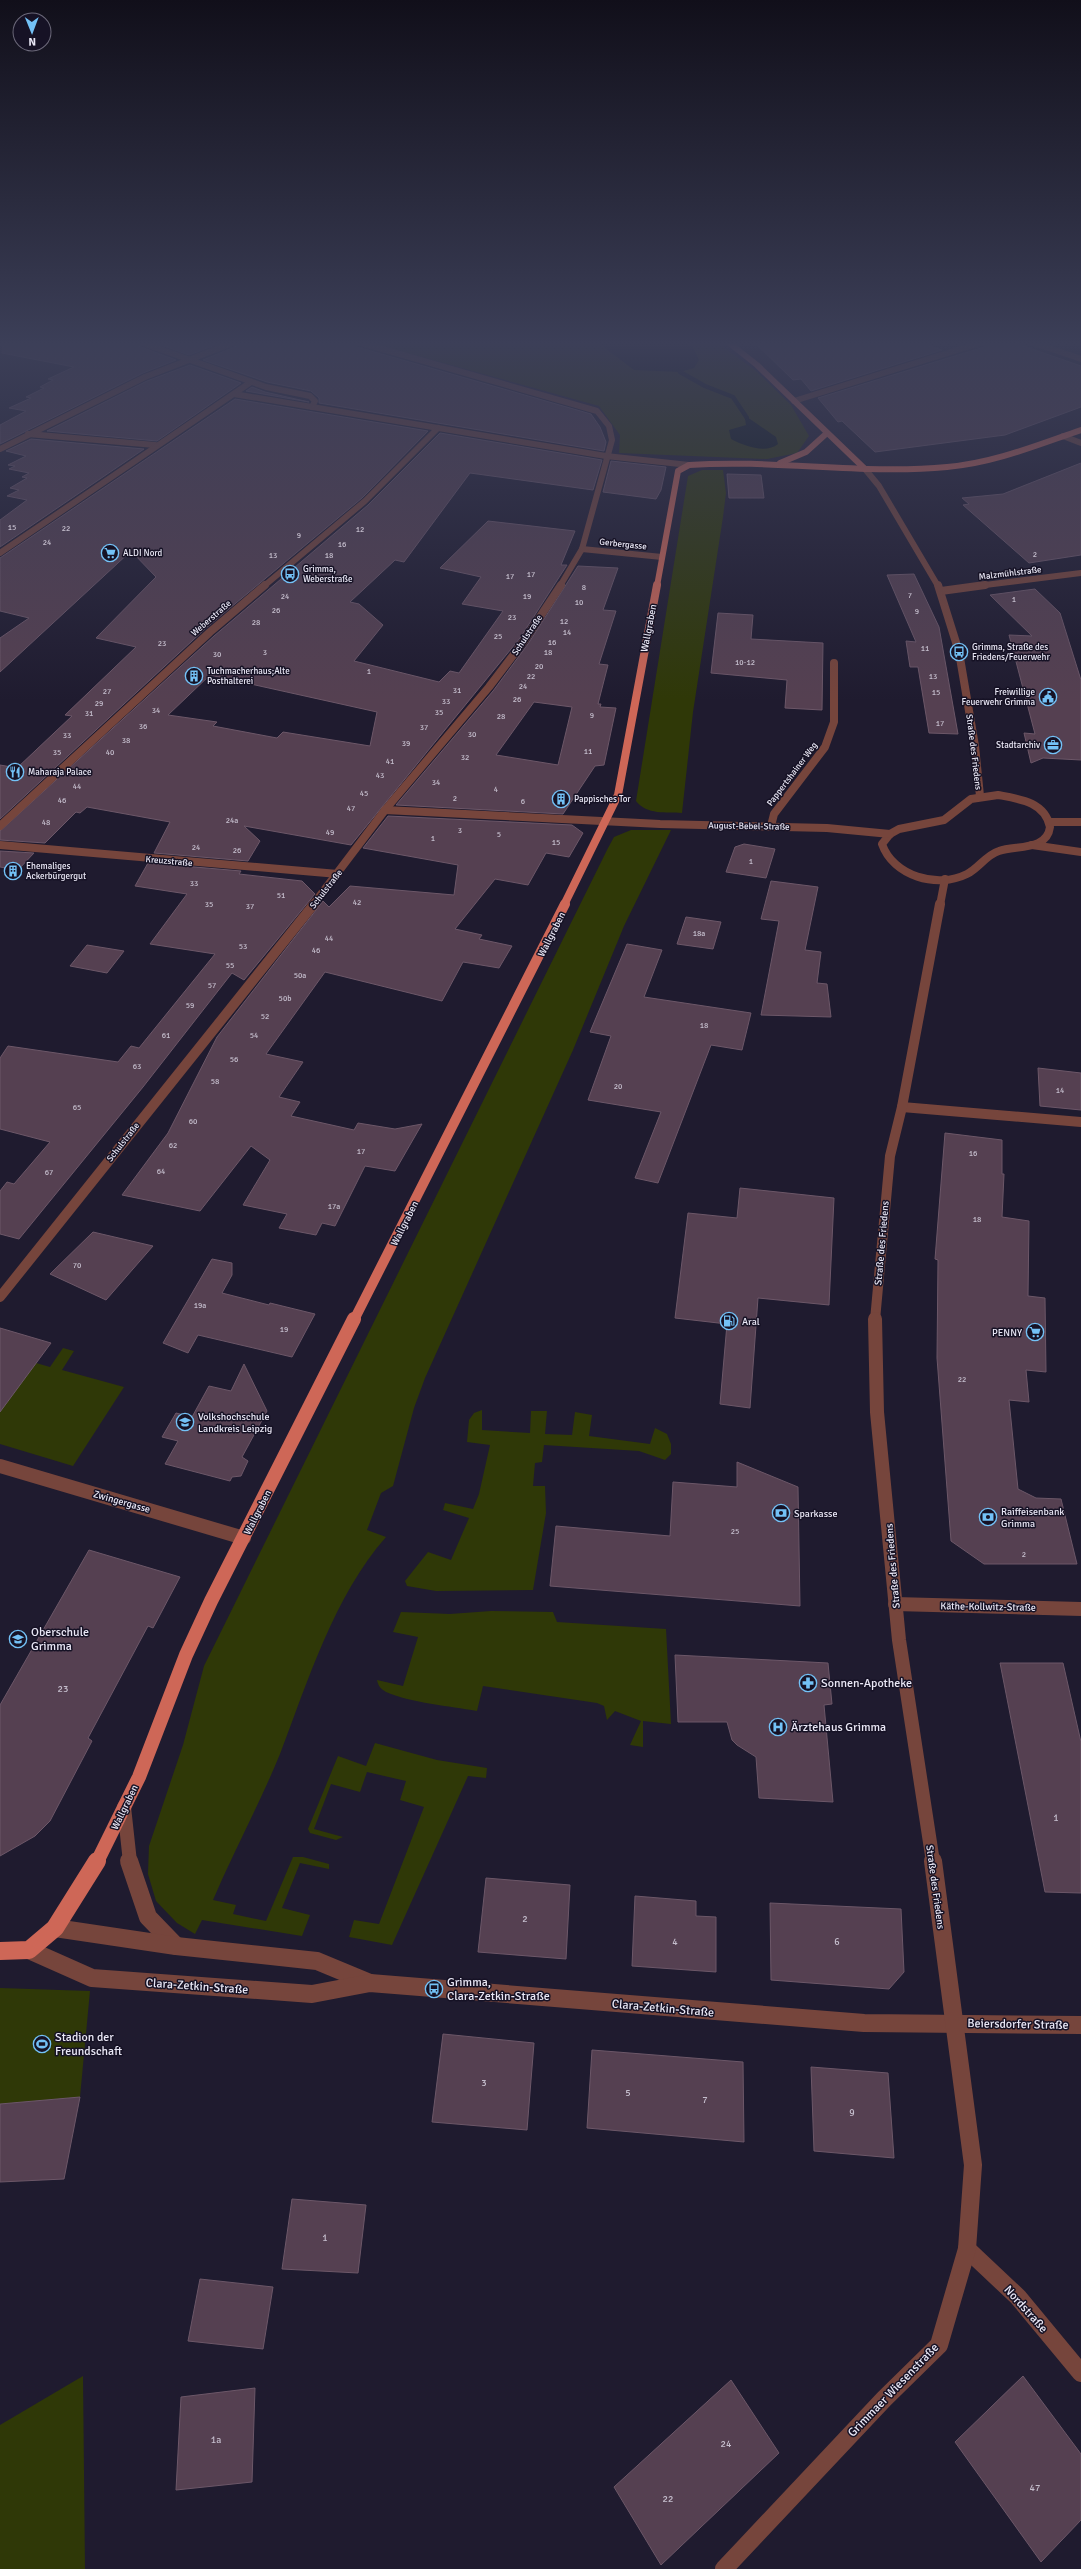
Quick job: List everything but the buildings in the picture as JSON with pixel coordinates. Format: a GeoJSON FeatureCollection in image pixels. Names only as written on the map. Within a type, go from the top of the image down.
{"type":"FeatureCollection","features":[{"type":"Feature","properties":{"kind":"main road"},"geometry":{"type":"LineString","coordinates":[[770,466],[782,462]]}},
{"type":"Feature","properties":{"kind":"main road"},"geometry":{"type":"LineString","coordinates":[[857,462],[865,469]]}},
{"type":"Feature","properties":{"kind":"main road"},"geometry":{"type":"LineString","coordinates":[[689,465],[865,469],[947,467],[983,462]]}},
{"type":"Feature","properties":{"kind":"main road","name":"Wallgraben"},"geometry":{"type":"LineString","coordinates":[[29,1950],[55,1928],[92,1872],[139,1777],[186,1655],[607,821],[618,795],[678,471],[689,465]]}},
{"type":"Feature","properties":{"kind":"main road"},"geometry":{"type":"LineString","coordinates":[[0,1951],[29,1950]]}},
{"type":"Feature","properties":{"kind":"street"},"geometry":{"type":"LineString","coordinates":[[0,553],[132,462]]}},
{"type":"Feature","properties":{"kind":"street","name":"Weberstraße"},"geometry":{"type":"LineString","coordinates":[[0,826],[210,632],[365,501],[404,462]]}},
{"type":"Feature","properties":{"kind":"street","name":"Schulstraße"},"geometry":{"type":"LineString","coordinates":[[0,1297],[338,874],[385,810],[498,676],[524,641],[582,549],[604,462]]}},
{"type":"Feature","properties":{"kind":"street"},"geometry":{"type":"LineString","coordinates":[[660,462],[689,465]]}},
{"type":"Feature","properties":{"kind":"street","name":"Straße des Friedens"},"geometry":{"type":"LineString","coordinates":[[865,469],[879,486],[941,591],[959,652],[975,746],[980,796]]}},
{"type":"Feature","properties":{"kind":"street","name":"Gerbergasse"},"geometry":{"type":"LineString","coordinates":[[582,549],[662,557]]}},
{"type":"Feature","properties":{"kind":"street","name":"Malzmühlstraße"},"geometry":{"type":"LineString","coordinates":[[941,591],[1081,572]]}},
{"type":"Feature","properties":{"kind":"street","name":"Pappertshainer Weg"},"geometry":{"type":"LineString","coordinates":[[771,826],[774,814],[825,747],[834,722],[834,663]]}},
{"type":"Feature","properties":{"kind":"street","name":"Straße des Friedens"},"geometry":{"type":"LineString","coordinates":[[890,834],[899,829],[944,820],[963,803],[980,796],[998,795],[1027,802],[1045,813],[1050,822]]}},
{"type":"Feature","properties":{"kind":"street"},"geometry":{"type":"LineString","coordinates":[[385,810],[607,821]]}},
{"type":"Feature","properties":{"kind":"street","name":"August-Bebel-Straße"},"geometry":{"type":"LineString","coordinates":[[607,821],[828,828],[890,834]]}},
{"type":"Feature","properties":{"kind":"street"},"geometry":{"type":"LineString","coordinates":[[1032,845],[1046,836],[1050,831],[1050,822],[1081,822]]}},
{"type":"Feature","properties":{"kind":"street"},"geometry":{"type":"LineString","coordinates":[[890,834],[882,844],[883,852],[887,860],[896,868],[917,877],[946,879],[966,874],[988,856],[999,851],[1032,845],[1081,852]]}},
{"type":"Feature","properties":{"kind":"street","name":"Kreuzstraße"},"geometry":{"type":"LineString","coordinates":[[0,844],[160,860],[338,874]]}},
{"type":"Feature","properties":{"kind":"street","name":"Straße des Friedens"},"geometry":{"type":"LineString","coordinates":[[946,879],[902,1107],[887,1176],[874,1328],[877,1412],[895,1604],[956,2023]]}},
{"type":"Feature","properties":{"kind":"street"},"geometry":{"type":"LineString","coordinates":[[902,1107],[1081,1122]]}},
{"type":"Feature","properties":{"kind":"street","name":"Zwingergasse"},"geometry":{"type":"LineString","coordinates":[[0,1466],[244,1538]]}},
{"type":"Feature","properties":{"kind":"street","name":"Käthe-Kollwitz-Straße"},"geometry":{"type":"LineString","coordinates":[[895,1604],[1081,1609]]}},
{"type":"Feature","properties":{"kind":"street"},"geometry":{"type":"LineString","coordinates":[[124,1807],[128,1857],[148,1917],[176,1946]]}},
{"type":"Feature","properties":{"kind":"street","name":"Clara-Zetkin-Straße"},"geometry":{"type":"LineString","coordinates":[[55,1928],[176,1946],[317,1961],[370,1983]]}},
{"type":"Feature","properties":{"kind":"street","name":"Clara-Zetkin-Straße"},"geometry":{"type":"LineString","coordinates":[[29,1950],[92,1978],[312,1994],[370,1983],[864,2024],[956,2023]]}},
{"type":"Feature","properties":{"kind":"street","name":"Beiersdorfer Straße"},"geometry":{"type":"LineString","coordinates":[[956,2023],[1081,2026]]}},
{"type":"Feature","properties":{"kind":"street","name":"Grimmaer Wiesenstraße"},"geometry":{"type":"LineString","coordinates":[[724,2569],[884,2399],[939,2345],[967,2249],[973,2165],[956,2023]]}},
{"type":"Feature","properties":{"kind":"street","name":"Nordstraße"},"geometry":{"type":"LineString","coordinates":[[967,2249],[1018,2297],[1081,2373]]}},
{"type":"Feature","properties":{"kind":"green space"},"geometry":{"type":"Polygon","coordinates":[[[702,470],[723,470],[726,493],[723,517],[693,712],[682,813],[657,812],[646,809],[636,801],[688,476],[702,470]]]}},
{"type":"Feature","properties":{"kind":"green space"},"geometry":{"type":"Polygon","coordinates":[[[631,830],[671,830],[624,926],[573,1050],[425,1378],[414,1408],[393,1486],[381,1493],[367,1530],[386,1537],[368,1560],[351,1586],[337,1612],[312,1669],[280,1754],[213,1900],[236,1905],[233,1914],[266,1921],[293,1857],[303,1857],[329,1864],[329,1869],[300,1863],[282,1908],[310,1915],[302,1936],[202,1920],[195,1934],[177,1923],[156,1901],[148,1874],[149,1846],[183,1745],[204,1666],[608,848],[614,837],[631,830]]]}},
{"type":"Feature","properties":{"kind":"green space"},"geometry":{"type":"Polygon","coordinates":[[[63,1348],[74,1351],[62,1370],[124,1387],[73,1466],[0,1444],[0,1411],[36,1363],[50,1367],[63,1348]]]}},
{"type":"Feature","properties":{"kind":"green space"},"geometry":{"type":"Polygon","coordinates":[[[482,1410],[482,1430],[530,1433],[531,1411],[547,1411],[545,1434],[572,1435],[575,1412],[592,1415],[589,1436],[650,1444],[655,1428],[667,1434],[671,1444],[671,1454],[665,1460],[639,1451],[544,1445],[542,1462],[535,1463],[533,1486],[545,1486],[546,1513],[533,1590],[436,1591],[407,1586],[405,1581],[428,1552],[451,1560],[469,1518],[443,1510],[445,1503],[473,1509],[479,1494],[490,1445],[467,1442],[469,1420],[474,1413],[482,1410]]]}},
{"type":"Feature","properties":{"kind":"green space"},"geometry":{"type":"Polygon","coordinates":[[[491,1611],[553,1612],[557,1622],[666,1629],[671,1724],[643,1721],[643,1747],[630,1745],[641,1721],[615,1711],[607,1720],[604,1706],[597,1703],[483,1686],[477,1711],[407,1699],[386,1692],[379,1686],[377,1680],[403,1686],[418,1637],[393,1632],[401,1612],[450,1614],[491,1611]]]}},
{"type":"Feature","properties":{"kind":"green space"},"geometry":{"type":"Polygon","coordinates":[[[375,1743],[437,1760],[487,1768],[486,1778],[468,1776],[392,1945],[349,1937],[354,1920],[379,1924],[424,1807],[400,1800],[406,1781],[367,1772],[360,1792],[331,1784],[314,1829],[343,1837],[336,1840],[310,1833],[308,1829],[338,1756],[366,1766],[375,1743]]]}},
{"type":"Feature","properties":{"kind":"green space","name":"Stadion der Freundschaft"},"geometry":{"type":"Polygon","coordinates":[[[0,1988],[90,1991],[80,2097],[0,2104],[0,1988]]]}},
{"type":"Feature","properties":{"kind":"green space"},"geometry":{"type":"Polygon","coordinates":[[[83,2376],[85,2569],[0,2569],[0,2425],[83,2376]]]}},
{"type":"Feature","properties":{"kind":"place","name":"ALDI Nord"},"geometry":{"type":"Point","coordinates":[110,553]}},
{"type":"Feature","properties":{"kind":"place","name":"Grimma, Weberstraße"},"geometry":{"type":"Point","coordinates":[290,574]}},
{"type":"Feature","properties":{"kind":"place","name":"Grimma, Straße des Friedens/Feuerwehr"},"geometry":{"type":"Point","coordinates":[959,652]}},
{"type":"Feature","properties":{"kind":"place","name":"Tuchmacherhaus;Alte Posthalterei"},"geometry":{"type":"Point","coordinates":[194,676]}},
{"type":"Feature","properties":{"kind":"place","name":"Freiwillige Feuerwehr Grimma"},"geometry":{"type":"Point","coordinates":[1048,697]}},
{"type":"Feature","properties":{"kind":"place","name":"Stadtarchiv"},"geometry":{"type":"Point","coordinates":[1053,745]}},
{"type":"Feature","properties":{"kind":"place","name":"Maharaja Palace"},"geometry":{"type":"Point","coordinates":[15,772]}},
{"type":"Feature","properties":{"kind":"place","name":"Pappisches Tor"},"geometry":{"type":"Point","coordinates":[561,799]}},
{"type":"Feature","properties":{"kind":"place","name":"Ehemaliges Ackerbürgergut"},"geometry":{"type":"Point","coordinates":[13,871]}},
{"type":"Feature","properties":{"kind":"place","name":"Aral"},"geometry":{"type":"Point","coordinates":[729,1321]}},
{"type":"Feature","properties":{"kind":"place","name":"PENNY"},"geometry":{"type":"Point","coordinates":[1035,1332]}},
{"type":"Feature","properties":{"kind":"place","name":"Volkshochschule Landkreis Leipzig"},"geometry":{"type":"Point","coordinates":[185,1422]}},
{"type":"Feature","properties":{"kind":"place","name":"Sparkasse"},"geometry":{"type":"Point","coordinates":[781,1513]}},
{"type":"Feature","properties":{"kind":"place","name":"Raiffeisenbank Grimma"},"geometry":{"type":"Point","coordinates":[988,1517]}},
{"type":"Feature","properties":{"kind":"place","name":"Oberschule Grimma"},"geometry":{"type":"Point","coordinates":[18,1639]}},
{"type":"Feature","properties":{"kind":"place","name":"Sonnen-Apotheke"},"geometry":{"type":"Point","coordinates":[808,1683]}},
{"type":"Feature","properties":{"kind":"place","name":"Ärztehaus Grimma"},"geometry":{"type":"Point","coordinates":[778,1727]}},
{"type":"Feature","properties":{"kind":"place","name":"Grimma, Clara-Zetkin-Straße"},"geometry":{"type":"Point","coordinates":[434,1989]}},
{"type":"Feature","properties":{"kind":"place","name":"Stadion der Freundschaft"},"geometry":{"type":"Point","coordinates":[42,2044]}}]}
